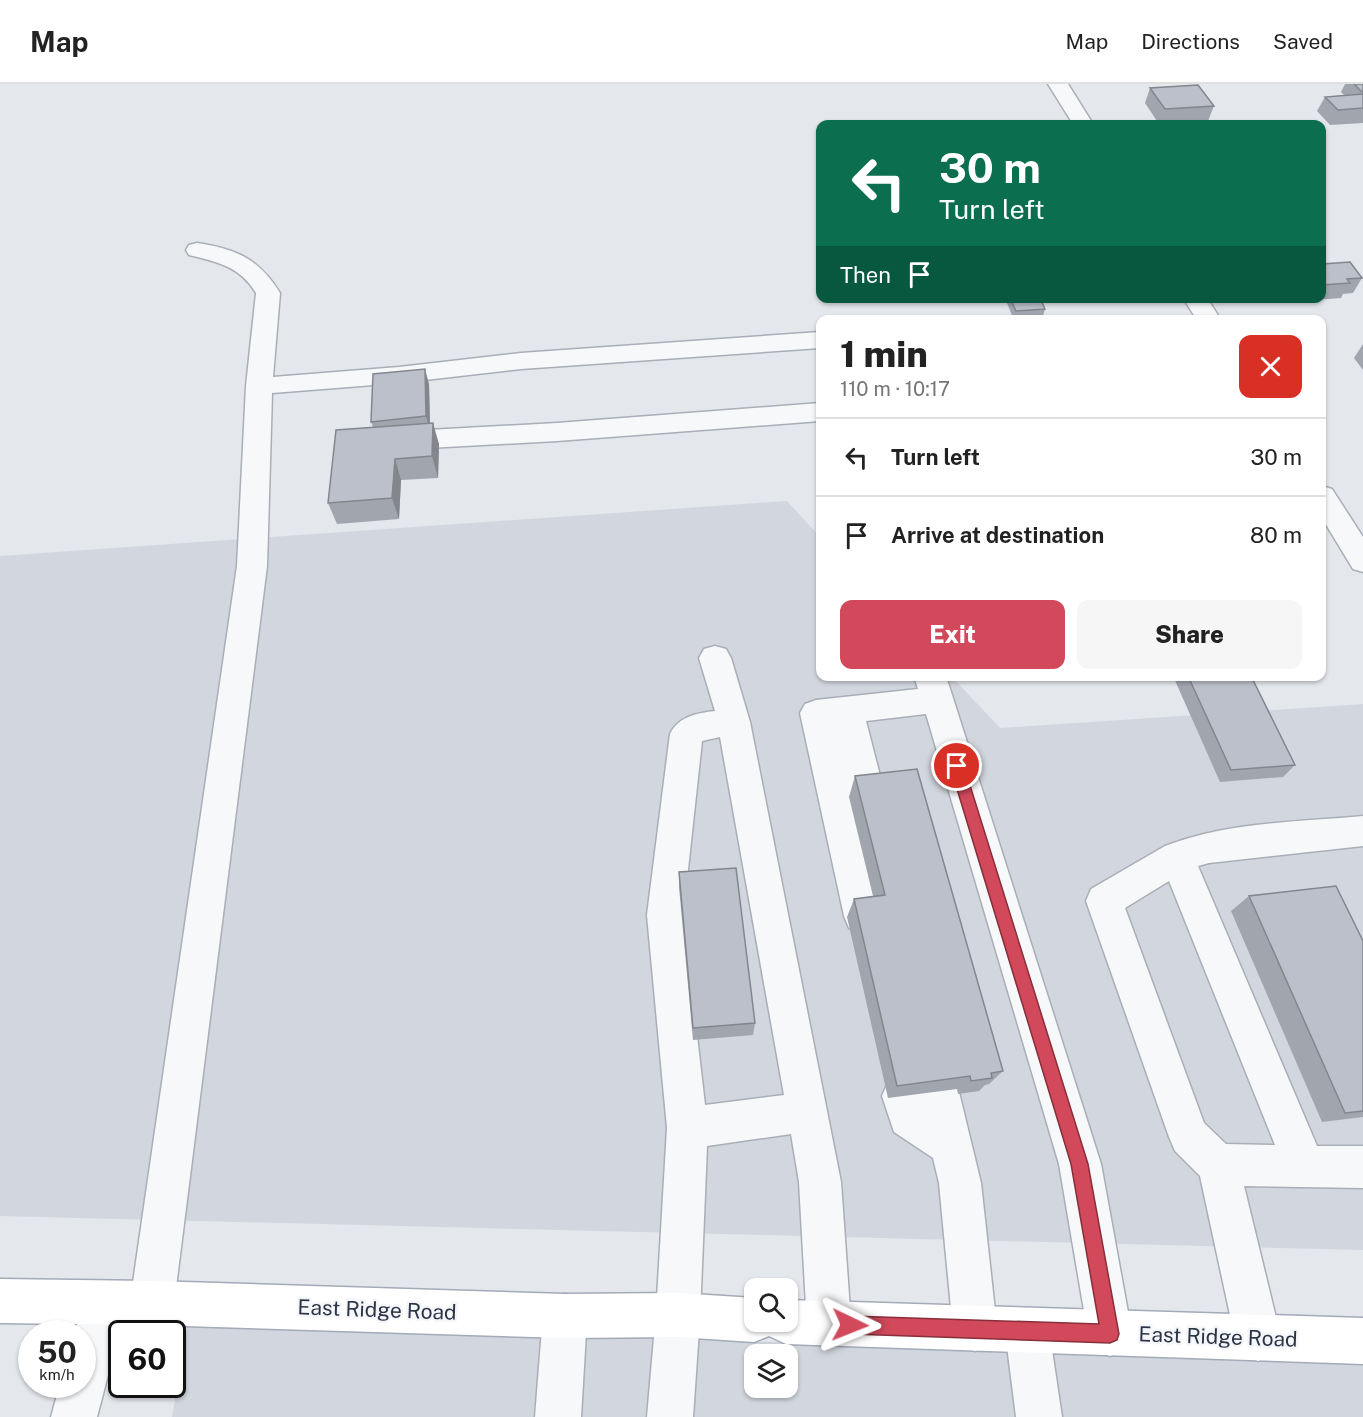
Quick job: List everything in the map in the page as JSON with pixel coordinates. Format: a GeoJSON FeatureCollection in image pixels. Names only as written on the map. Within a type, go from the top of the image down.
{"type":"FeatureCollection","features":[{"type":"Feature","properties":{"kind":"main road","name":"East Ridge Road"},"geometry":{"type":"LineString","coordinates":[[0,1301],[152,1303],[565,1316],[678,1315],[744,1319]]}},
{"type":"Feature","properties":{"kind":"main road","name":"East Ridge Road"},"geometry":{"type":"LineString","coordinates":[[798,1323],[1363,1341]]}},
{"type":"Feature","properties":{"kind":"street"},"geometry":{"type":"LineString","coordinates":[[1058,84],[1080,120]]}},
{"type":"Feature","properties":{"kind":"street"},"geometry":{"type":"LineString","coordinates":[[152,1303],[252,566],[259,386],[268,293],[261,279],[232,257],[197,250]]}},
{"type":"Feature","properties":{"kind":"street"},"geometry":{"type":"LineString","coordinates":[[259,386],[399,375],[521,361],[816,340]]}},
{"type":"Feature","properties":{"kind":"street"},"geometry":{"type":"LineString","coordinates":[[370,443],[557,432],[816,411]]}},
{"type":"Feature","properties":{"kind":"street"},"geometry":{"type":"LineString","coordinates":[[1326,502],[1363,561]]}},
{"type":"Feature","properties":{"kind":"street"},"geometry":{"type":"LineString","coordinates":[[715,658],[734,722],[820,1182],[829,1324]]}},
{"type":"Feature","properties":{"kind":"street"},"geometry":{"type":"LineString","coordinates":[[832,711],[933,688],[1080,1164],[1110,1334]]}},
{"type":"Feature","properties":{"kind":"street"},"geometry":{"type":"LineString","coordinates":[[832,711],[867,795]]}},
{"type":"Feature","properties":{"kind":"street"},"geometry":{"type":"LineString","coordinates":[[832,711],[862,915]]}},
{"type":"Feature","properties":{"kind":"street"},"geometry":{"type":"LineString","coordinates":[[670,1417],[678,1315],[687,1128],[665,928],[668,874],[686,734],[691,729],[700,726],[734,722]]}},
{"type":"Feature","properties":{"kind":"street"},"geometry":{"type":"LineString","coordinates":[[1258,1338],[1218,1165],[1189,1137],[1104,901],[1177,857],[1209,847],[1363,831]]}},
{"type":"Feature","properties":{"kind":"street"},"geometry":{"type":"LineString","coordinates":[[1177,857],[1304,1165]]}},
{"type":"Feature","properties":{"kind":"street"},"geometry":{"type":"LineString","coordinates":[[921,1094],[908,1118],[951,1145],[960,1183],[975,1329]]}},
{"type":"Feature","properties":{"kind":"street"},"geometry":{"type":"LineString","coordinates":[[687,1128],[807,1112]]}},
{"type":"Feature","properties":{"kind":"street"},"geometry":{"type":"LineString","coordinates":[[1218,1165],[1363,1167]]}},
{"type":"Feature","properties":{"kind":"street"},"geometry":{"type":"LineString","coordinates":[[74,1417],[105,1302]]}},
{"type":"Feature","properties":{"kind":"street"},"geometry":{"type":"LineString","coordinates":[[558,1417],[565,1316]]}},
{"type":"Feature","properties":{"kind":"street"},"geometry":{"type":"LineString","coordinates":[[1027,1330],[1039,1417]]}},
{"type":"Feature","properties":{"kind":"shaded area"},"geometry":{"type":"Polygon","coordinates":[[[787,501],[816,533],[816,681],[956,681],[1000,728],[1363,704],[1363,1250],[0,1216],[0,556],[787,501]]]}},
{"type":"Feature","properties":{"kind":"shaded area"},"geometry":{"type":"Polygon","coordinates":[[[188,1324],[1363,1360],[1363,1417],[172,1417],[175,1398],[186,1398],[188,1324]]]}},
{"type":"Feature","properties":{"kind":"building"},"geometry":{"type":"Polygon","coordinates":[[[1354,84],[1363,84],[1363,93],[1354,84]]]}},
{"type":"Feature","properties":{"kind":"building"},"geometry":{"type":"Polygon","coordinates":[[[1198,85],[1214,106],[1165,109],[1150,88],[1198,85]]]}},
{"type":"Feature","properties":{"kind":"building"},"geometry":{"type":"Polygon","coordinates":[[[1363,94],[1363,108],[1338,110],[1325,97],[1363,94]]]}},
{"type":"Feature","properties":{"kind":"building"},"geometry":{"type":"Polygon","coordinates":[[[1350,262],[1362,278],[1347,279],[1350,283],[1326,285],[1326,264],[1350,262]]]}},
{"type":"Feature","properties":{"kind":"building"},"geometry":{"type":"Polygon","coordinates":[[[1012,303],[1042,303],[1045,309],[1016,311],[1012,303]]]}},
{"type":"Feature","properties":{"kind":"building"},"geometry":{"type":"Polygon","coordinates":[[[425,369],[426,416],[371,422],[373,374],[425,369]]]}},
{"type":"Feature","properties":{"kind":"building"},"geometry":{"type":"Polygon","coordinates":[[[433,423],[432,456],[395,459],[392,498],[328,503],[336,430],[433,423]]]}},
{"type":"Feature","properties":{"kind":"building"},"geometry":{"type":"Polygon","coordinates":[[[1190,681],[1253,681],[1295,765],[1231,770],[1190,681]]]}},
{"type":"Feature","properties":{"kind":"building"},"geometry":{"type":"Polygon","coordinates":[[[917,769],[1003,1071],[991,1073],[992,1078],[971,1081],[970,1076],[897,1086],[854,899],[885,895],[855,776],[917,769]]]}},
{"type":"Feature","properties":{"kind":"building"},"geometry":{"type":"Polygon","coordinates":[[[736,868],[755,1023],[693,1028],[679,872],[736,868]]]}},
{"type":"Feature","properties":{"kind":"building"},"geometry":{"type":"Polygon","coordinates":[[[1336,886],[1363,941],[1363,1111],[1345,1113],[1249,896],[1336,886]]]}},
{"type":"Feature","properties":{"kind":"route"},"geometry":{"type":"LineString","coordinates":[[850,1325],[1110,1334],[1080,1164],[957,766]]}}]}
